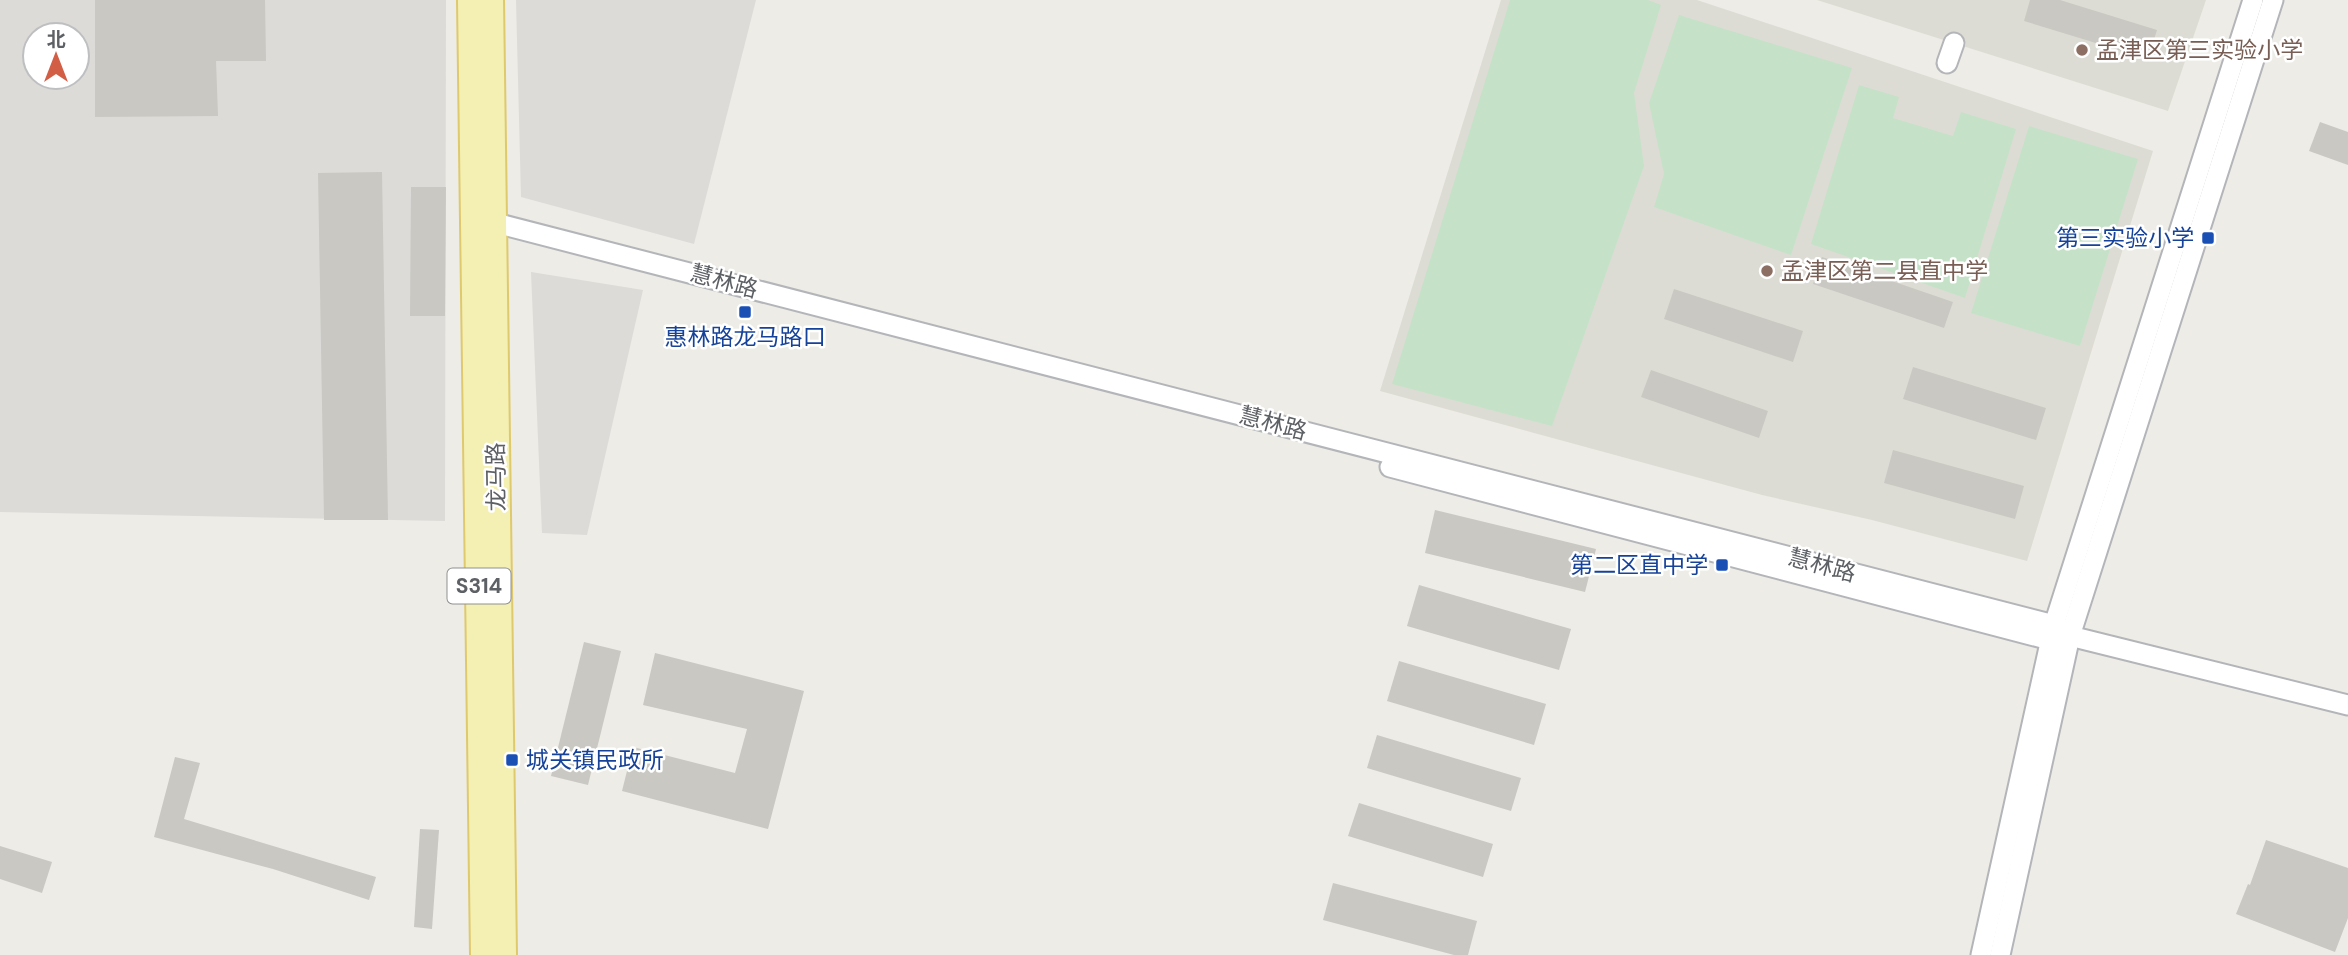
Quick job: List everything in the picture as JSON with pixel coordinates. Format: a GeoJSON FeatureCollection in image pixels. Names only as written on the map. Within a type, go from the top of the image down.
{"type":"FeatureCollection","features":[{"type":"Feature","properties":{"kind":"main road","name":"龙马路"},"geometry":{"type":"LineString","coordinates":[[471,0],[484,226],[503,955]]}},
{"type":"Feature","properties":{"kind":"main road","name":"龙马路"},"geometry":{"type":"LineString","coordinates":[[484,955],[484,226],[491,0]]}},
{"type":"Feature","properties":{"kind":"street"},"geometry":{"type":"LineString","coordinates":[[1981,955],[2058,634],[2253,0]]}},
{"type":"Feature","properties":{"kind":"street"},"geometry":{"type":"LineString","coordinates":[[2000,955],[2058,634],[2273,0]]}},
{"type":"Feature","properties":{"kind":"street"},"geometry":{"type":"LineString","coordinates":[[1947,63],[1954,43]]}},
{"type":"Feature","properties":{"kind":"street","name":"慧林路"},"geometry":{"type":"LineString","coordinates":[[484,226],[2058,634],[2348,705]]}},
{"type":"Feature","properties":{"kind":"shaded area"},"geometry":{"type":"Polygon","coordinates":[[[0,0],[446,0],[445,521],[0,512],[0,0]]]}},
{"type":"Feature","properties":{"kind":"shaded area"},"geometry":{"type":"Polygon","coordinates":[[[516,0],[756,0],[694,244],[521,197],[516,0]]]}},
{"type":"Feature","properties":{"kind":"shaded area","name":"孟津区第二县直中学"},"geometry":{"type":"Polygon","coordinates":[[[1501,0],[1697,0],[2153,151],[2027,561],[1872,520],[1762,495],[1380,391],[1501,0]]]}},
{"type":"Feature","properties":{"kind":"shaded area","name":"孟津区第三实验小学"},"geometry":{"type":"Polygon","coordinates":[[[1817,0],[2206,0],[2168,111],[1817,0]]]}},
{"type":"Feature","properties":{"kind":"shaded area"},"geometry":{"type":"Polygon","coordinates":[[[531,272],[643,290],[587,535],[542,533],[531,272]]]}},
{"type":"Feature","properties":{"kind":"green space"},"geometry":{"type":"Polygon","coordinates":[[[1510,0],[1648,0],[1661,5],[1634,93],[1644,166],[1552,426],[1392,384],[1510,0]]]}},
{"type":"Feature","properties":{"kind":"green space"},"geometry":{"type":"Polygon","coordinates":[[[1679,15],[1852,68],[1791,255],[1654,207],[1664,174],[1649,103],[1679,15]]]}},
{"type":"Feature","properties":{"kind":"green space"},"geometry":{"type":"Polygon","coordinates":[[[1859,85],[1899,97],[1893,118],[1953,136],[1961,112],[2016,129],[1965,298],[1811,244],[1859,85]]]}},
{"type":"Feature","properties":{"kind":"green space"},"geometry":{"type":"Polygon","coordinates":[[[2029,126],[2138,159],[2080,346],[1971,313],[2029,126]]]}},
{"type":"Feature","properties":{"kind":"building"},"geometry":{"type":"Polygon","coordinates":[[[95,0],[265,0],[266,61],[216,61],[218,116],[95,117],[95,0]]]}},
{"type":"Feature","properties":{"kind":"building"},"geometry":{"type":"Polygon","coordinates":[[[2030,0],[2060,0],[2157,30],[2148,59],[2024,21],[2030,0]]]}},
{"type":"Feature","properties":{"kind":"building"},"geometry":{"type":"Polygon","coordinates":[[[2320,122],[2348,132],[2348,165],[2309,151],[2320,122]]]}},
{"type":"Feature","properties":{"kind":"building"},"geometry":{"type":"Polygon","coordinates":[[[382,172],[388,520],[324,520],[318,173],[382,172]]]}},
{"type":"Feature","properties":{"kind":"building"},"geometry":{"type":"Polygon","coordinates":[[[411,187],[446,187],[445,316],[410,316],[411,187]]]}},
{"type":"Feature","properties":{"kind":"building"},"geometry":{"type":"Polygon","coordinates":[[[1822,257],[1953,302],[1944,328],[1813,284],[1822,257]]]}},
{"type":"Feature","properties":{"kind":"building"},"geometry":{"type":"Polygon","coordinates":[[[1674,289],[1803,331],[1793,362],[1664,319],[1674,289]]]}},
{"type":"Feature","properties":{"kind":"building"},"geometry":{"type":"Polygon","coordinates":[[[1913,367],[2046,408],[2036,440],[1903,399],[1913,367]]]}},
{"type":"Feature","properties":{"kind":"building"},"geometry":{"type":"Polygon","coordinates":[[[1651,370],[1768,411],[1759,438],[1641,397],[1651,370]]]}},
{"type":"Feature","properties":{"kind":"building"},"geometry":{"type":"Polygon","coordinates":[[[1893,450],[2024,486],[2015,519],[1884,483],[1893,450]]]}},
{"type":"Feature","properties":{"kind":"building"},"geometry":{"type":"Polygon","coordinates":[[[1435,510],[1596,549],[1585,592],[1425,553],[1435,510]]]}},
{"type":"Feature","properties":{"kind":"building"},"geometry":{"type":"Polygon","coordinates":[[[1419,585],[1571,629],[1559,670],[1407,626],[1419,585]]]}},
{"type":"Feature","properties":{"kind":"building"},"geometry":{"type":"Polygon","coordinates":[[[584,642],[621,651],[588,785],[551,776],[584,642]]]}},
{"type":"Feature","properties":{"kind":"building"},"geometry":{"type":"Polygon","coordinates":[[[655,653],[804,691],[768,829],[622,791],[633,747],[735,773],[747,729],[643,705],[655,653]]]}},
{"type":"Feature","properties":{"kind":"building"},"geometry":{"type":"Polygon","coordinates":[[[1399,661],[1546,704],[1534,745],[1387,701],[1399,661]]]}},
{"type":"Feature","properties":{"kind":"building"},"geometry":{"type":"Polygon","coordinates":[[[1377,735],[1521,778],[1511,811],[1367,768],[1377,735]]]}},
{"type":"Feature","properties":{"kind":"building"},"geometry":{"type":"Polygon","coordinates":[[[175,757],[200,763],[184,819],[376,877],[369,900],[273,869],[154,837],[175,757]]]}},
{"type":"Feature","properties":{"kind":"building"},"geometry":{"type":"Polygon","coordinates":[[[1359,803],[1493,844],[1483,877],[1348,836],[1359,803]]]}},
{"type":"Feature","properties":{"kind":"building"},"geometry":{"type":"Polygon","coordinates":[[[420,829],[439,830],[432,929],[414,927],[420,829]]]}},
{"type":"Feature","properties":{"kind":"building"},"geometry":{"type":"Polygon","coordinates":[[[2266,840],[2348,868],[2348,918],[2335,952],[2236,914],[2266,840]]]}},
{"type":"Feature","properties":{"kind":"building"},"geometry":{"type":"Polygon","coordinates":[[[0,846],[52,862],[42,893],[0,879],[0,846]]]}},
{"type":"Feature","properties":{"kind":"building"},"geometry":{"type":"Polygon","coordinates":[[[1333,883],[1477,921],[1468,955],[1454,955],[1323,920],[1333,883]]]}},
{"type":"Feature","properties":{"kind":"place","name":"孟津区第三实验小学"},"geometry":{"type":"Point","coordinates":[2082,50]}},
{"type":"Feature","properties":{"kind":"place","name":"第三实验小学"},"geometry":{"type":"Point","coordinates":[2208,238]}},
{"type":"Feature","properties":{"kind":"place","name":"孟津区第二县直中学"},"geometry":{"type":"Point","coordinates":[1767,271]}},
{"type":"Feature","properties":{"kind":"place","name":"惠林路龙马路口"},"geometry":{"type":"Point","coordinates":[745,312]}},
{"type":"Feature","properties":{"kind":"place","name":"第二区直中学"},"geometry":{"type":"Point","coordinates":[1722,565]}},
{"type":"Feature","properties":{"kind":"place","name":"城关镇民政所"},"geometry":{"type":"Point","coordinates":[512,760]}}]}
